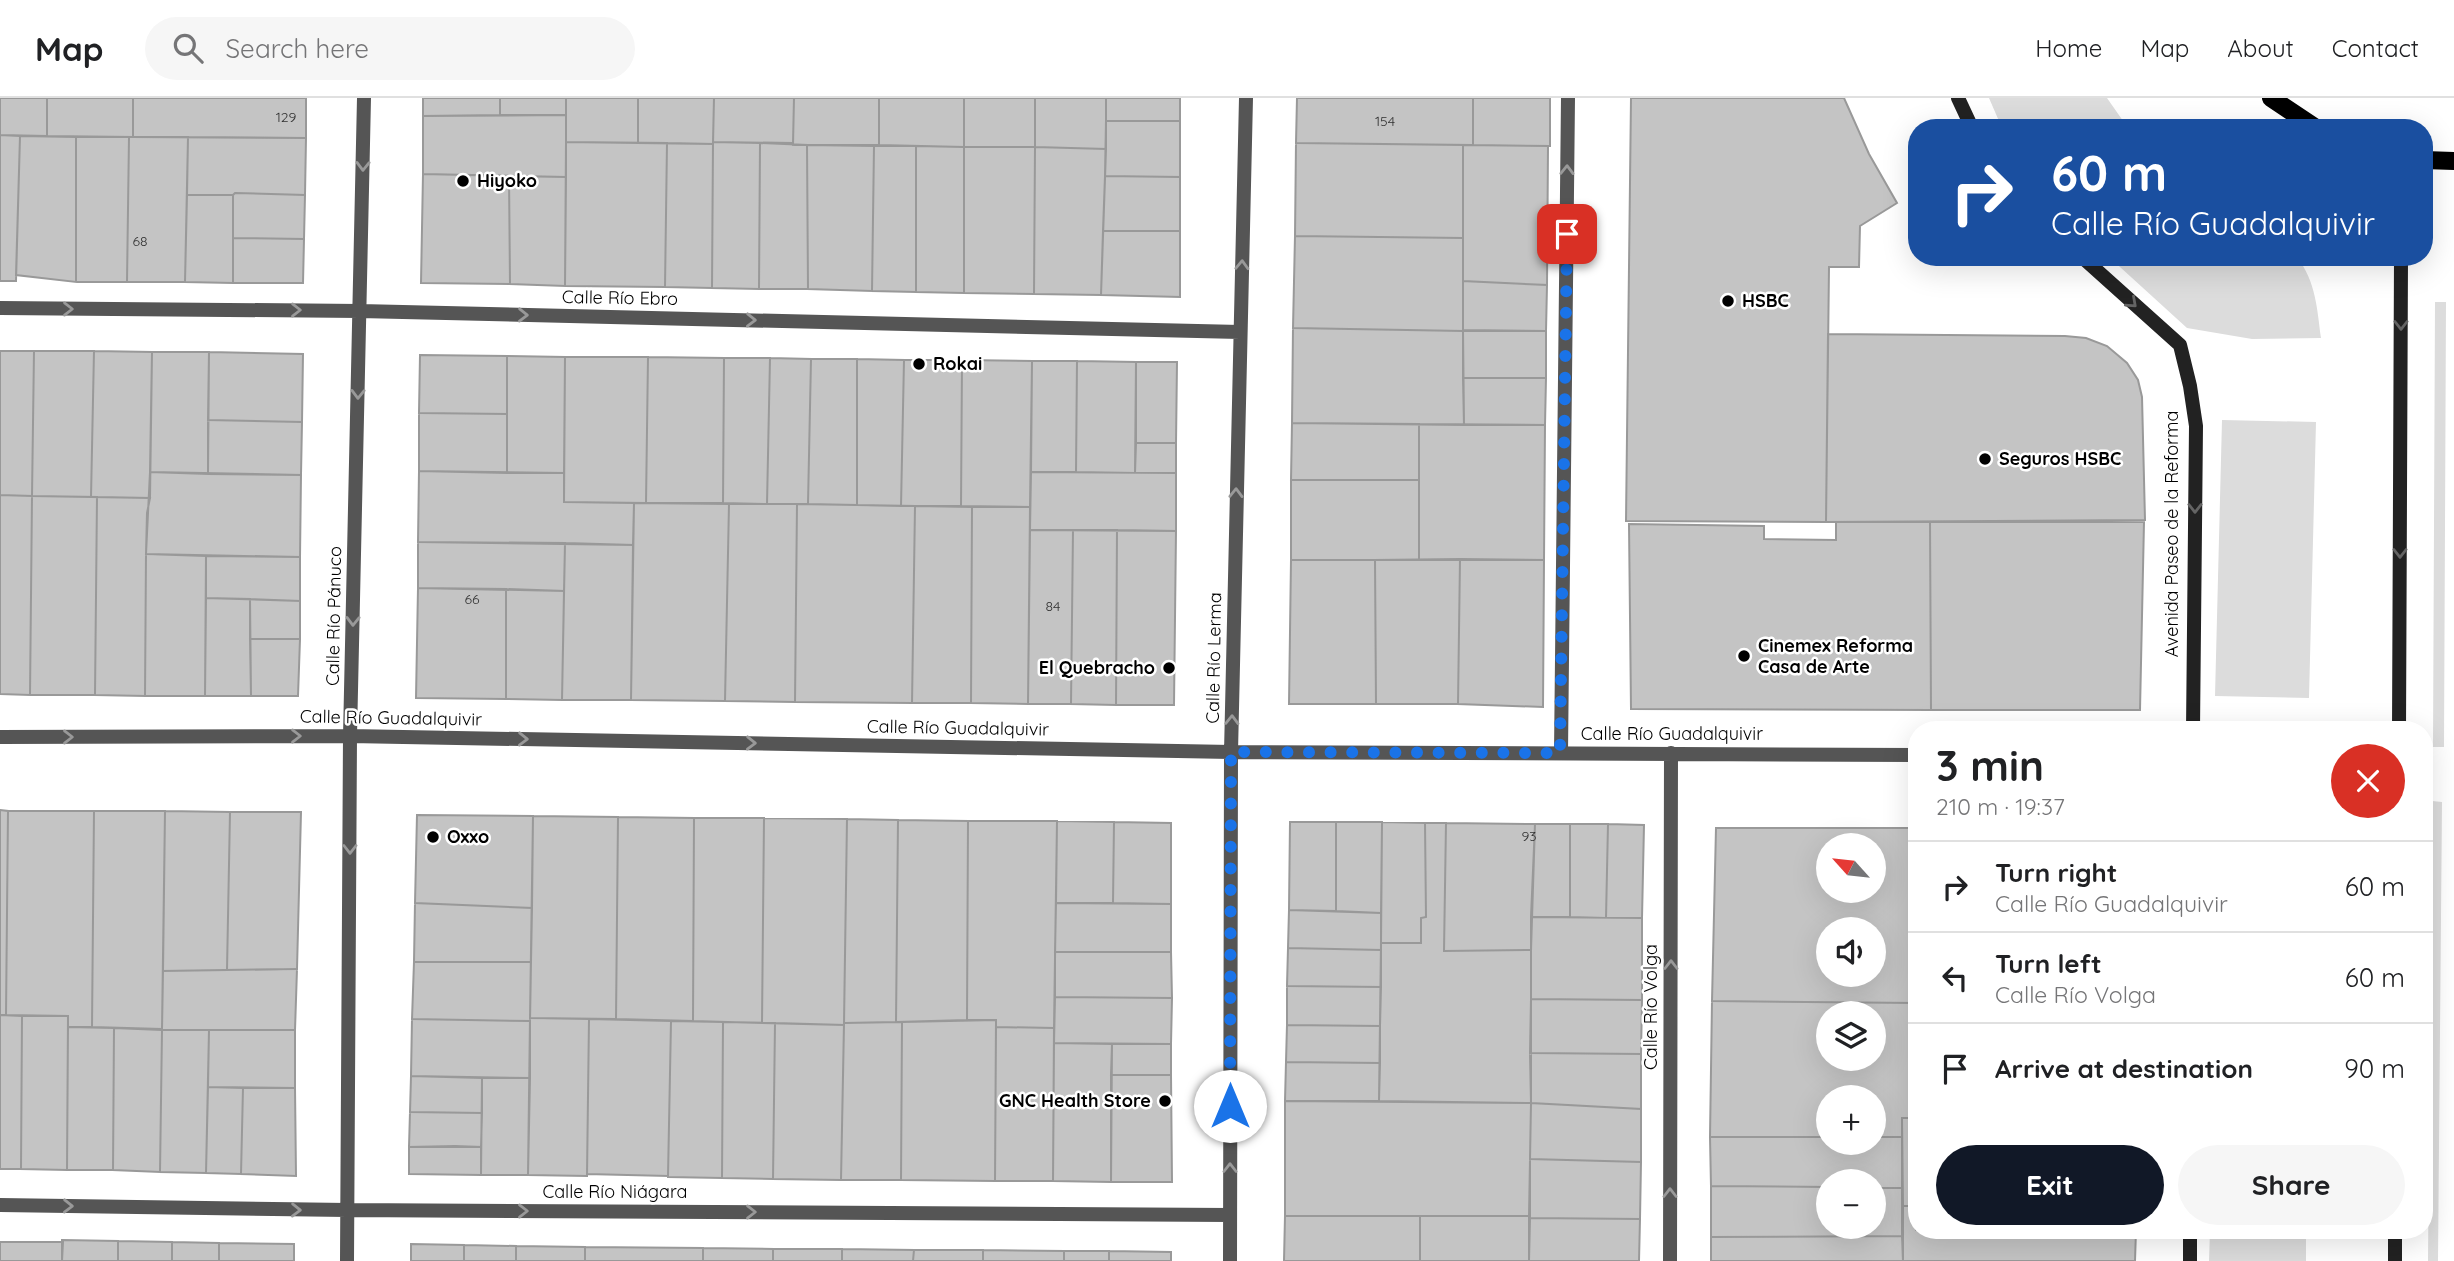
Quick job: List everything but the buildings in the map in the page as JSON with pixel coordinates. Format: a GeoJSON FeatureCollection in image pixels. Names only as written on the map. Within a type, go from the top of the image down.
{"type":"FeatureCollection","features":[{"type":"Feature","properties":{"kind":"main road"},"geometry":{"type":"LineString","coordinates":[[2271,98],[2302,119]]}},
{"type":"Feature","properties":{"kind":"main road"},"geometry":{"type":"LineString","coordinates":[[2433,160],[2454,161]]}},
{"type":"Feature","properties":{"kind":"street","name":"Calle Río Pánuco"},"geometry":{"type":"LineString","coordinates":[[347,1261],[350,736],[364,98]]}},
{"type":"Feature","properties":{"kind":"street","name":"Calle Río Lerma"},"geometry":{"type":"LineString","coordinates":[[1230,1261],[1231,752],[1246,98]]}},
{"type":"Feature","properties":{"kind":"street"},"geometry":{"type":"LineString","coordinates":[[1560,753],[1568,98]]}},
{"type":"Feature","properties":{"kind":"street"},"geometry":{"type":"LineString","coordinates":[[1958,98],[1968,119]]}},
{"type":"Feature","properties":{"kind":"street","name":"Avenida Paseo de la Reforma"},"geometry":{"type":"LineString","coordinates":[[2092,266],[2180,345],[2190,386],[2196,426],[2193,721]]}},
{"type":"Feature","properties":{"kind":"street"},"geometry":{"type":"LineString","coordinates":[[2399,721],[2401,266]]}},
{"type":"Feature","properties":{"kind":"street","name":"Calle Río Ebro"},"geometry":{"type":"LineString","coordinates":[[0,309],[360,311],[1240,332]]}},
{"type":"Feature","properties":{"kind":"street","name":"Calle Río Guadalquivir"},"geometry":{"type":"LineString","coordinates":[[0,737],[350,736],[1231,752],[1908,755]]}},
{"type":"Feature","properties":{"kind":"street","name":"Calle Río Volga"},"geometry":{"type":"LineString","coordinates":[[1670,1261],[1671,754]]}},
{"type":"Feature","properties":{"kind":"street","name":"Calle Río Niágara"},"geometry":{"type":"LineString","coordinates":[[0,1205],[347,1210],[1230,1215]]}},
{"type":"Feature","properties":{"kind":"street"},"geometry":{"type":"LineString","coordinates":[[2190,1239],[2190,1261]]}},
{"type":"Feature","properties":{"kind":"street"},"geometry":{"type":"LineString","coordinates":[[2395,1239],[2395,1261]]}},
{"type":"Feature","properties":{"kind":"shaded area"},"geometry":{"type":"Polygon","coordinates":[[[1989,98],[2107,98],[2122,119],[1998,119],[1989,98]]]}},
{"type":"Feature","properties":{"kind":"shaded area"},"geometry":{"type":"Polygon","coordinates":[[[2119,266],[2303,266],[2317,306],[2321,338],[2252,339],[2187,328],[2119,266]]]}},
{"type":"Feature","properties":{"kind":"shaded area"},"geometry":{"type":"Polygon","coordinates":[[[2435,302],[2446,302],[2444,747],[2433,747],[2435,302]]]}},
{"type":"Feature","properties":{"kind":"shaded area"},"geometry":{"type":"Polygon","coordinates":[[[2222,420],[2316,422],[2309,698],[2215,696],[2222,420]]]}},
{"type":"Feature","properties":{"kind":"shaded area"},"geometry":{"type":"Polygon","coordinates":[[[2433,801],[2442,802],[2438,1261],[2428,1261],[2428,1239],[2433,1239],[2433,801]]]}},
{"type":"Feature","properties":{"kind":"shaded area"},"geometry":{"type":"Polygon","coordinates":[[[2210,1239],[2306,1239],[2306,1261],[2209,1261],[2210,1239]]]}},
{"type":"Feature","properties":{"kind":"place","name":"Hiyoko"},"geometry":{"type":"Point","coordinates":[463,181]}},
{"type":"Feature","properties":{"kind":"place","name":"HSBC"},"geometry":{"type":"Point","coordinates":[1728,301]}},
{"type":"Feature","properties":{"kind":"place","name":"Rokai"},"geometry":{"type":"Point","coordinates":[919,364]}},
{"type":"Feature","properties":{"kind":"place","name":"Seguros HSBC"},"geometry":{"type":"Point","coordinates":[1985,459]}},
{"type":"Feature","properties":{"kind":"place","name":"Cinemex Reforma Casa de Arte"},"geometry":{"type":"Point","coordinates":[1744,656]}},
{"type":"Feature","properties":{"kind":"place","name":"El Quebracho"},"geometry":{"type":"Point","coordinates":[1169,668]}},
{"type":"Feature","properties":{"kind":"place","name":"Oxxo"},"geometry":{"type":"Point","coordinates":[433,837]}},
{"type":"Feature","properties":{"kind":"place","name":"GNC Health Store"},"geometry":{"type":"Point","coordinates":[1165,1101]}},
{"type":"Feature","properties":{"kind":"route"},"geometry":{"type":"LineString","coordinates":[[1230,1106],[1231,752],[1560,753],[1567,234]]}}]}
